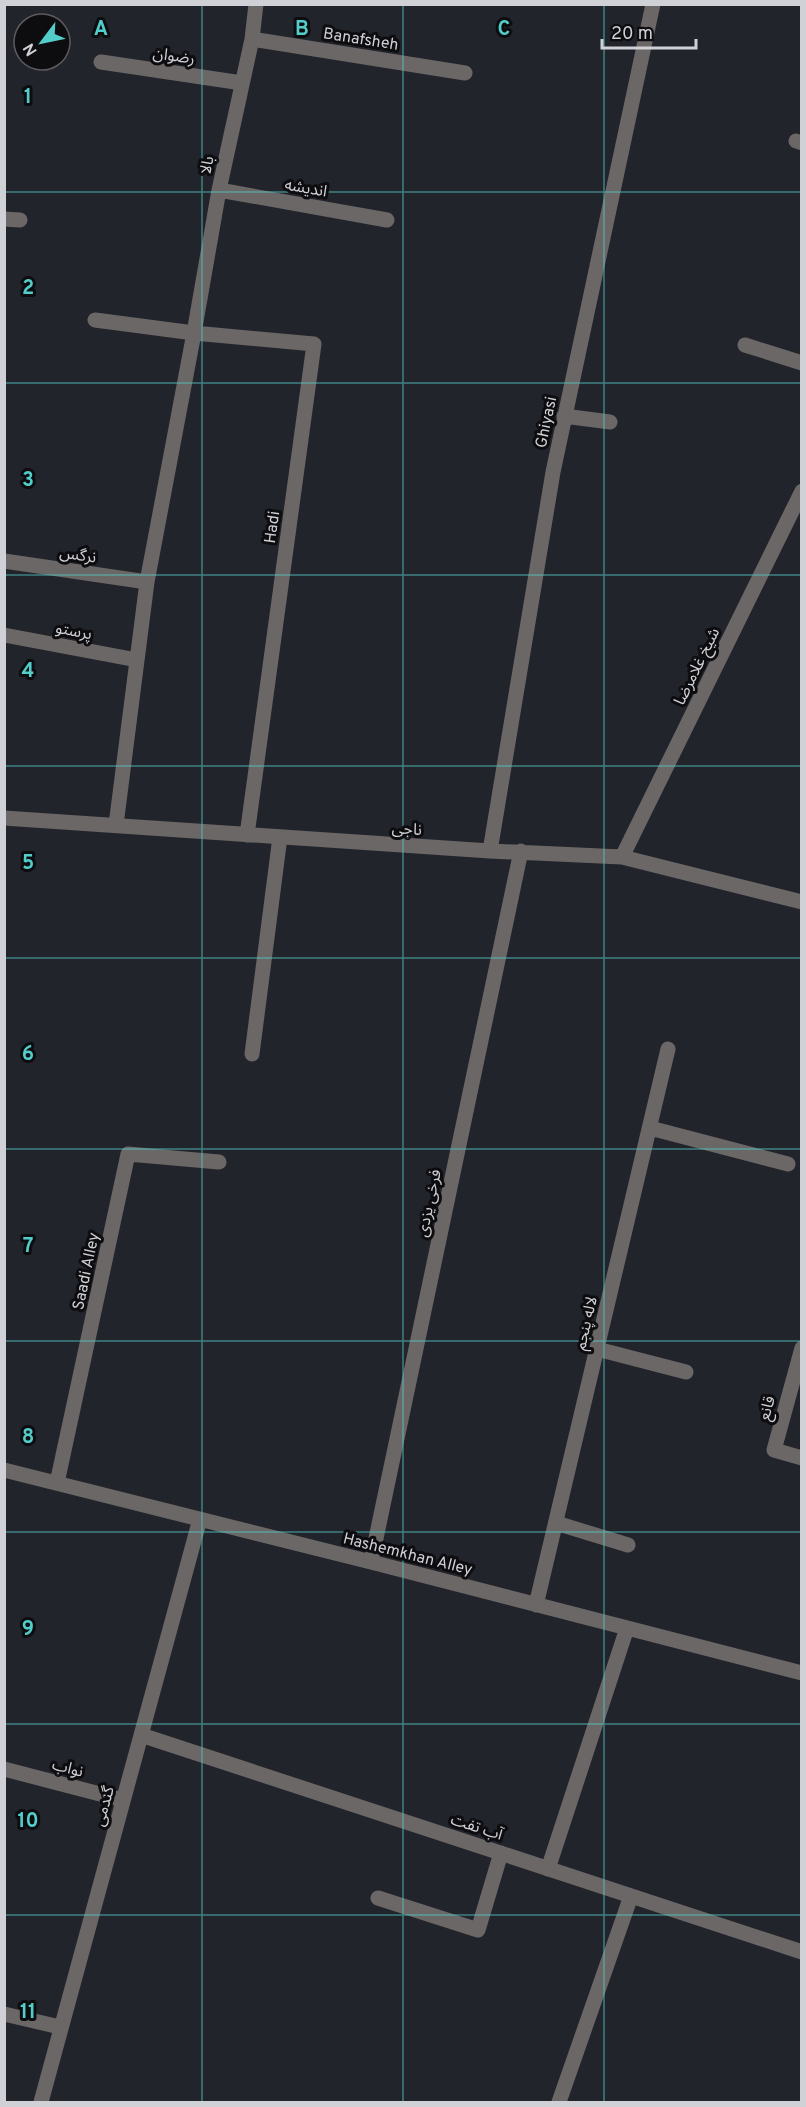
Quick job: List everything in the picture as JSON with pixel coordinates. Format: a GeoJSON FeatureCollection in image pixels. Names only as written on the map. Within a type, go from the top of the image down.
{"type":"FeatureCollection","features":[{"type":"Feature","properties":{"kind":"street","name":"بالا"},"geometry":{"type":"LineString","coordinates":[[116,825],[147,582],[219,190],[252,39],[256,4]]}},
{"type":"Feature","properties":{"kind":"street","name":"Ghiyasi"},"geometry":{"type":"LineString","coordinates":[[490,851],[553,472],[653,4]]}},
{"type":"Feature","properties":{"kind":"street","name":"Banafsheh"},"geometry":{"type":"LineString","coordinates":[[252,39],[465,73]]}},
{"type":"Feature","properties":{"kind":"street","name":"رضوان"},"geometry":{"type":"LineString","coordinates":[[101,62],[242,83]]}},
{"type":"Feature","properties":{"kind":"street","name":"اندیشه"},"geometry":{"type":"LineString","coordinates":[[219,190],[387,220]]}},
{"type":"Feature","properties":{"kind":"street"},"geometry":{"type":"LineString","coordinates":[[95,320],[194,333]]}},
{"type":"Feature","properties":{"kind":"street","name":"Hadi"},"geometry":{"type":"LineString","coordinates":[[194,333],[314,345],[247,835]]}},
{"type":"Feature","properties":{"kind":"street"},"geometry":{"type":"LineString","coordinates":[[745,345],[801,363]]}},
{"type":"Feature","properties":{"kind":"street"},"geometry":{"type":"LineString","coordinates":[[564,416],[610,422]]}},
{"type":"Feature","properties":{"kind":"street","name":"شیخ غلامرضا"},"geometry":{"type":"LineString","coordinates":[[622,857],[801,491]]}},
{"type":"Feature","properties":{"kind":"street","name":"نرگس"},"geometry":{"type":"LineString","coordinates":[[4,561],[147,582]]}},
{"type":"Feature","properties":{"kind":"street","name":"پرستو"},"geometry":{"type":"LineString","coordinates":[[4,635],[137,660]]}},
{"type":"Feature","properties":{"kind":"street","name":"ناجی"},"geometry":{"type":"LineString","coordinates":[[4,818],[490,851],[622,857],[801,902]]}},
{"type":"Feature","properties":{"kind":"street"},"geometry":{"type":"LineString","coordinates":[[252,1054],[280,837]]}},
{"type":"Feature","properties":{"kind":"street","name":"فرخی یزدی"},"geometry":{"type":"LineString","coordinates":[[371,1562],[521,851]]}},
{"type":"Feature","properties":{"kind":"street","name":"لاله پنجم"},"geometry":{"type":"LineString","coordinates":[[536,1605],[668,1049]]}},
{"type":"Feature","properties":{"kind":"street"},"geometry":{"type":"LineString","coordinates":[[650,1128],[788,1164]]}},
{"type":"Feature","properties":{"kind":"street","name":"Saadi Alley"},"geometry":{"type":"LineString","coordinates":[[57,1483],[128,1154],[219,1162]]}},
{"type":"Feature","properties":{"kind":"street","name":"قانع"},"geometry":{"type":"LineString","coordinates":[[801,1348],[774,1450],[801,1458]]}},
{"type":"Feature","properties":{"kind":"street"},"geometry":{"type":"LineString","coordinates":[[597,1349],[686,1372]]}},
{"type":"Feature","properties":{"kind":"street","name":"Hashemkhan Alley"},"geometry":{"type":"LineString","coordinates":[[4,1470],[801,1673]]}},
{"type":"Feature","properties":{"kind":"street","name":"گندمی"},"geometry":{"type":"LineString","coordinates":[[40,2103],[200,1519]]}},
{"type":"Feature","properties":{"kind":"street"},"geometry":{"type":"LineString","coordinates":[[556,1523],[628,1545]]}},
{"type":"Feature","properties":{"kind":"street"},"geometry":{"type":"LineString","coordinates":[[548,1869],[627,1628]]}},
{"type":"Feature","properties":{"kind":"street","name":"آب تفت"},"geometry":{"type":"LineString","coordinates":[[141,1735],[801,1952]]}},
{"type":"Feature","properties":{"kind":"street","name":"نواب"},"geometry":{"type":"LineString","coordinates":[[4,1769],[123,1800]]}},
{"type":"Feature","properties":{"kind":"street"},"geometry":{"type":"LineString","coordinates":[[378,1898],[478,1930],[501,1853]]}},
{"type":"Feature","properties":{"kind":"street"},"geometry":{"type":"LineString","coordinates":[[559,2103],[631,1896]]}},
{"type":"Feature","properties":{"kind":"street"},"geometry":{"type":"LineString","coordinates":[[4,2014],[60,2027]]}}]}
